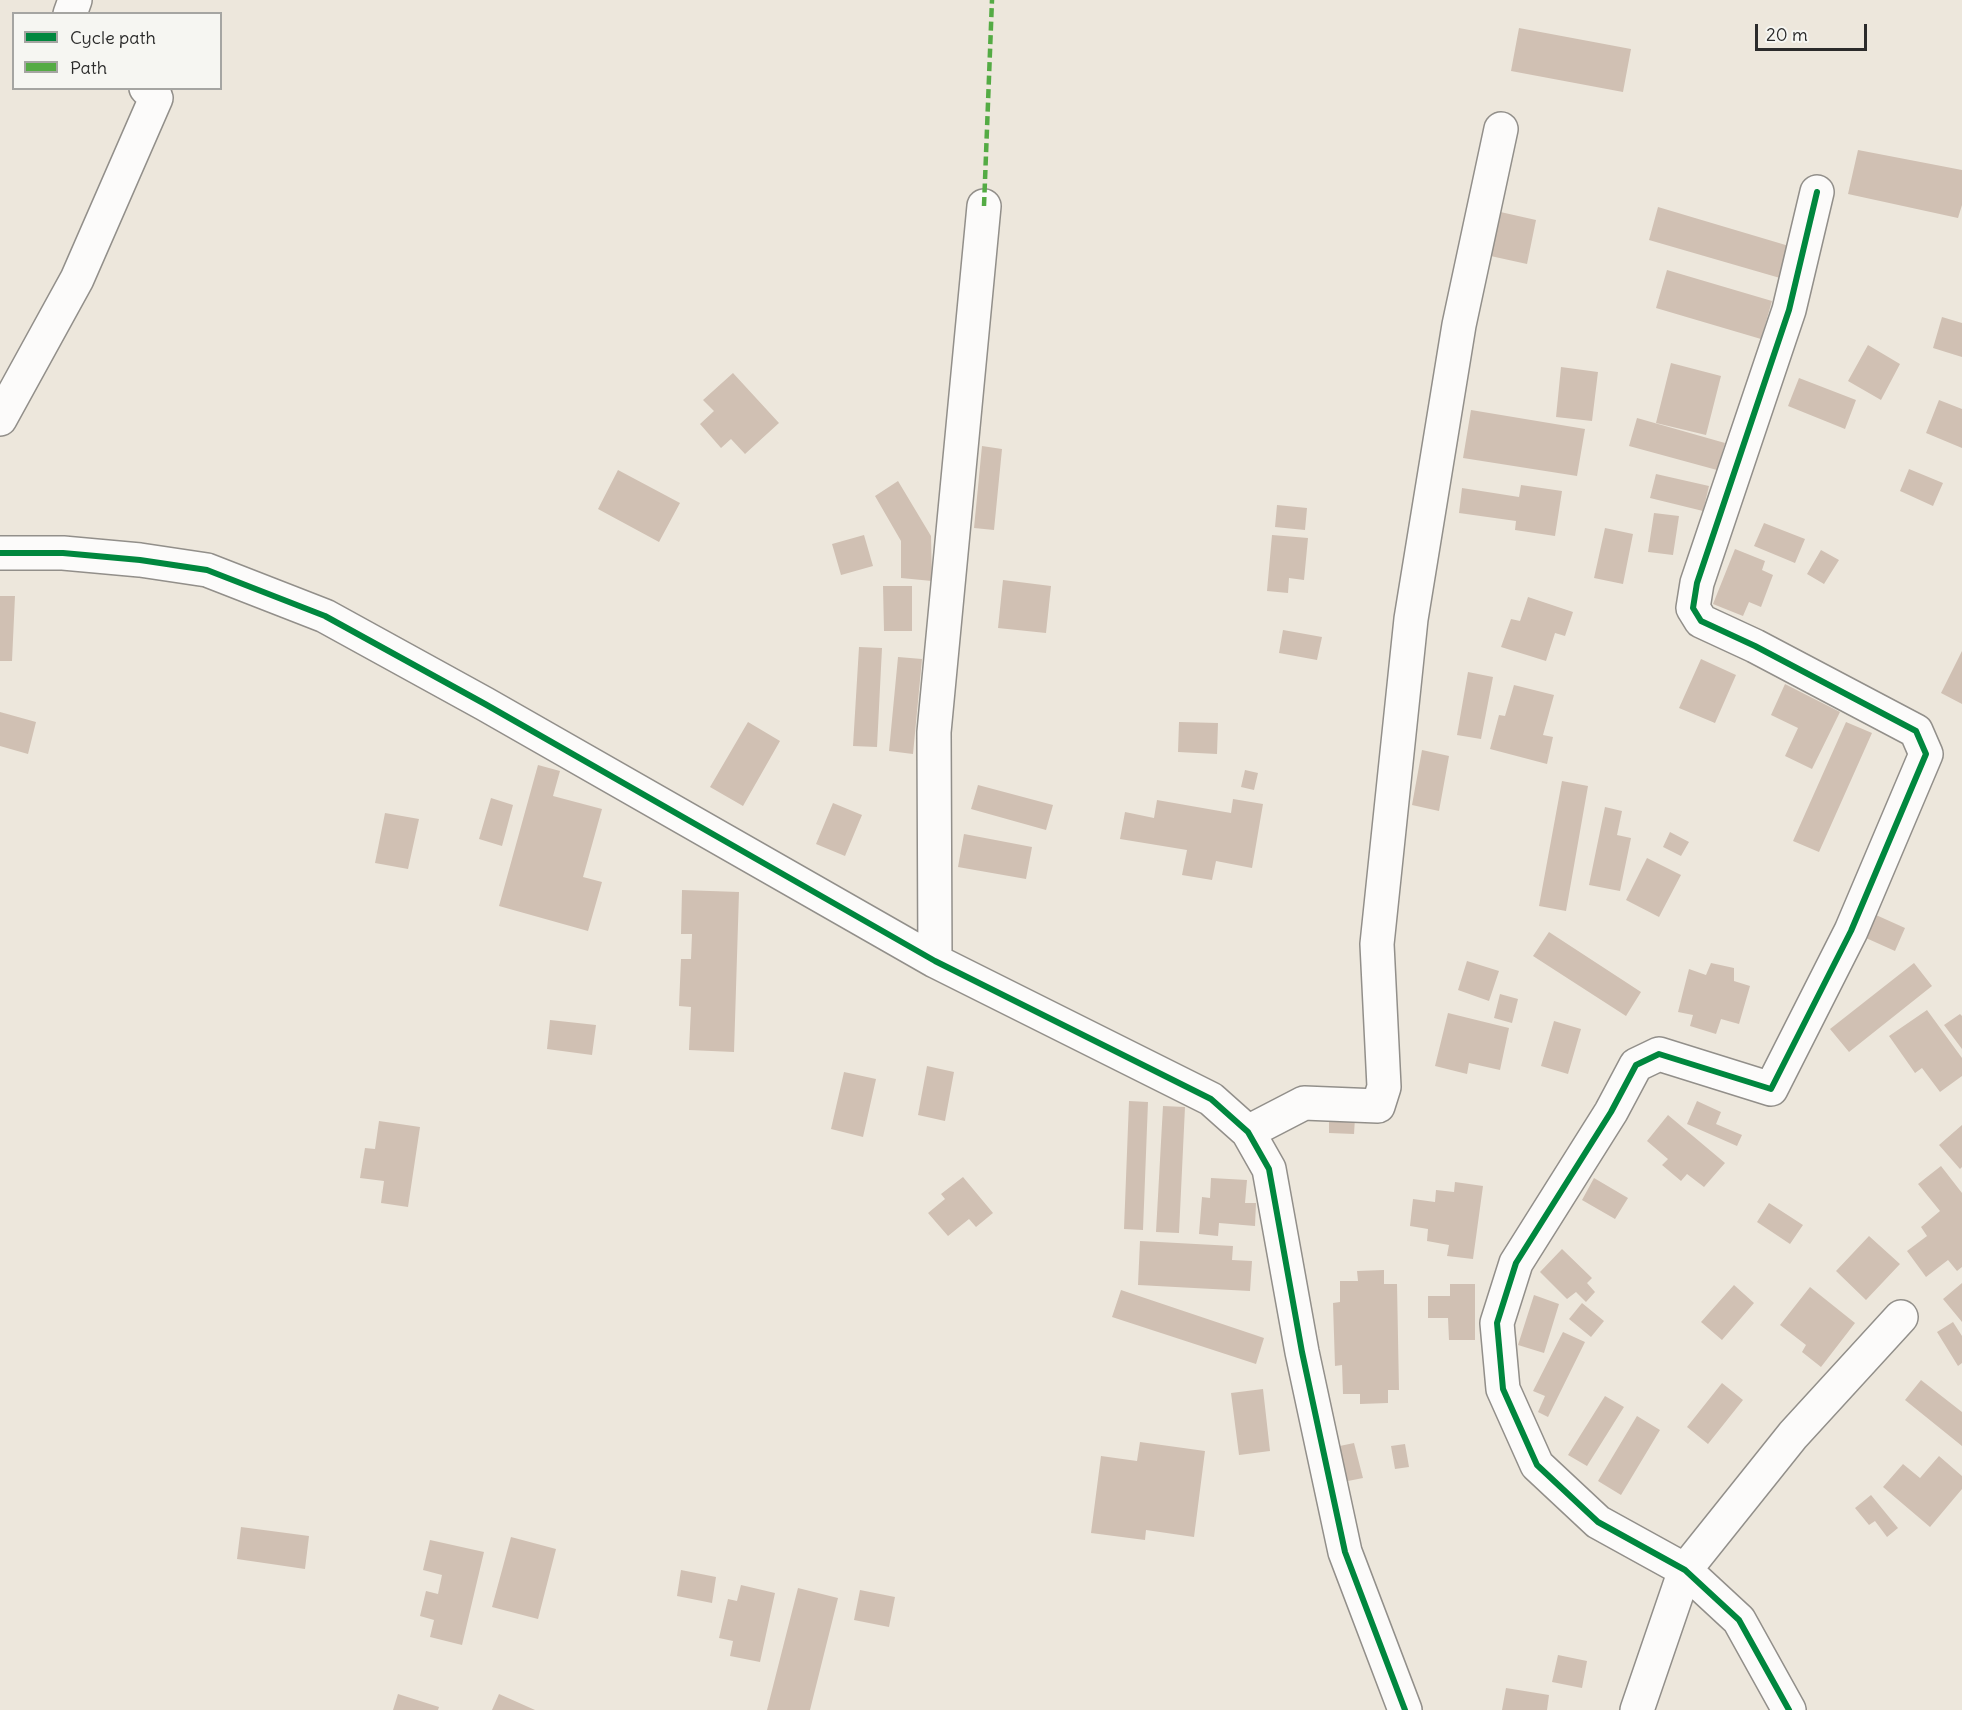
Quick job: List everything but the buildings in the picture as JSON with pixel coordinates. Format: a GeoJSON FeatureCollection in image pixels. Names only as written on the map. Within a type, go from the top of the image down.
{"type":"FeatureCollection","features":[{"type":"Feature","properties":{"kind":"street"},"geometry":{"type":"LineString","coordinates":[[0,419],[82,268],[156,98],[148,90]]}},
{"type":"Feature","properties":{"kind":"street"},"geometry":{"type":"LineString","coordinates":[[1248,1132],[1304,1102],[1378,1106],[1384,1088],[1377,944],[1411,619],[1459,325],[1501,129]]}},
{"type":"Feature","properties":{"kind":"street"},"geometry":{"type":"LineString","coordinates":[[1789,1710],[1738,1620],[1685,1570],[1598,1522],[1537,1465],[1503,1389],[1497,1323],[1516,1263],[1611,1112],[1636,1065],[1659,1054],[1771,1089],[1851,931],[1926,754],[1916,732],[1755,646],[1701,621],[1693,608],[1698,583],[1789,310],[1817,192]]}},
{"type":"Feature","properties":{"kind":"street"},"geometry":{"type":"LineString","coordinates":[[934,961],[934,732],[984,206]]}},
{"type":"Feature","properties":{"kind":"street"},"geometry":{"type":"LineString","coordinates":[[0,554],[63,553],[140,560],[207,570],[325,616],[485,704],[934,961],[1211,1099],[1248,1132],[1269,1169],[1302,1352],[1345,1552],[1405,1710]]}},
{"type":"Feature","properties":{"kind":"street"},"geometry":{"type":"LineString","coordinates":[[1637,1710],[1685,1570],[1793,1435],[1901,1317]]}},
{"type":"Feature","properties":{"kind":"marked path"},"geometry":{"type":"LineString","coordinates":[[984,206],[992,0]]}},
{"type":"Feature","properties":{"kind":"cycle path"},"geometry":{"type":"LineString","coordinates":[[1789,1710],[1739,1620],[1685,1570],[1598,1522],[1537,1465],[1503,1389],[1497,1323],[1516,1263],[1611,1112],[1636,1065],[1659,1054],[1771,1089],[1851,931],[1926,754],[1916,731],[1755,646],[1701,621],[1693,608],[1697,583],[1789,310],[1817,192]]}},
{"type":"Feature","properties":{"kind":"cycle path"},"geometry":{"type":"LineString","coordinates":[[0,553],[63,553],[140,560],[207,570],[325,616],[485,704],[935,961],[1211,1099],[1248,1132],[1269,1169],[1302,1352],[1345,1552],[1405,1710]]}}]}
